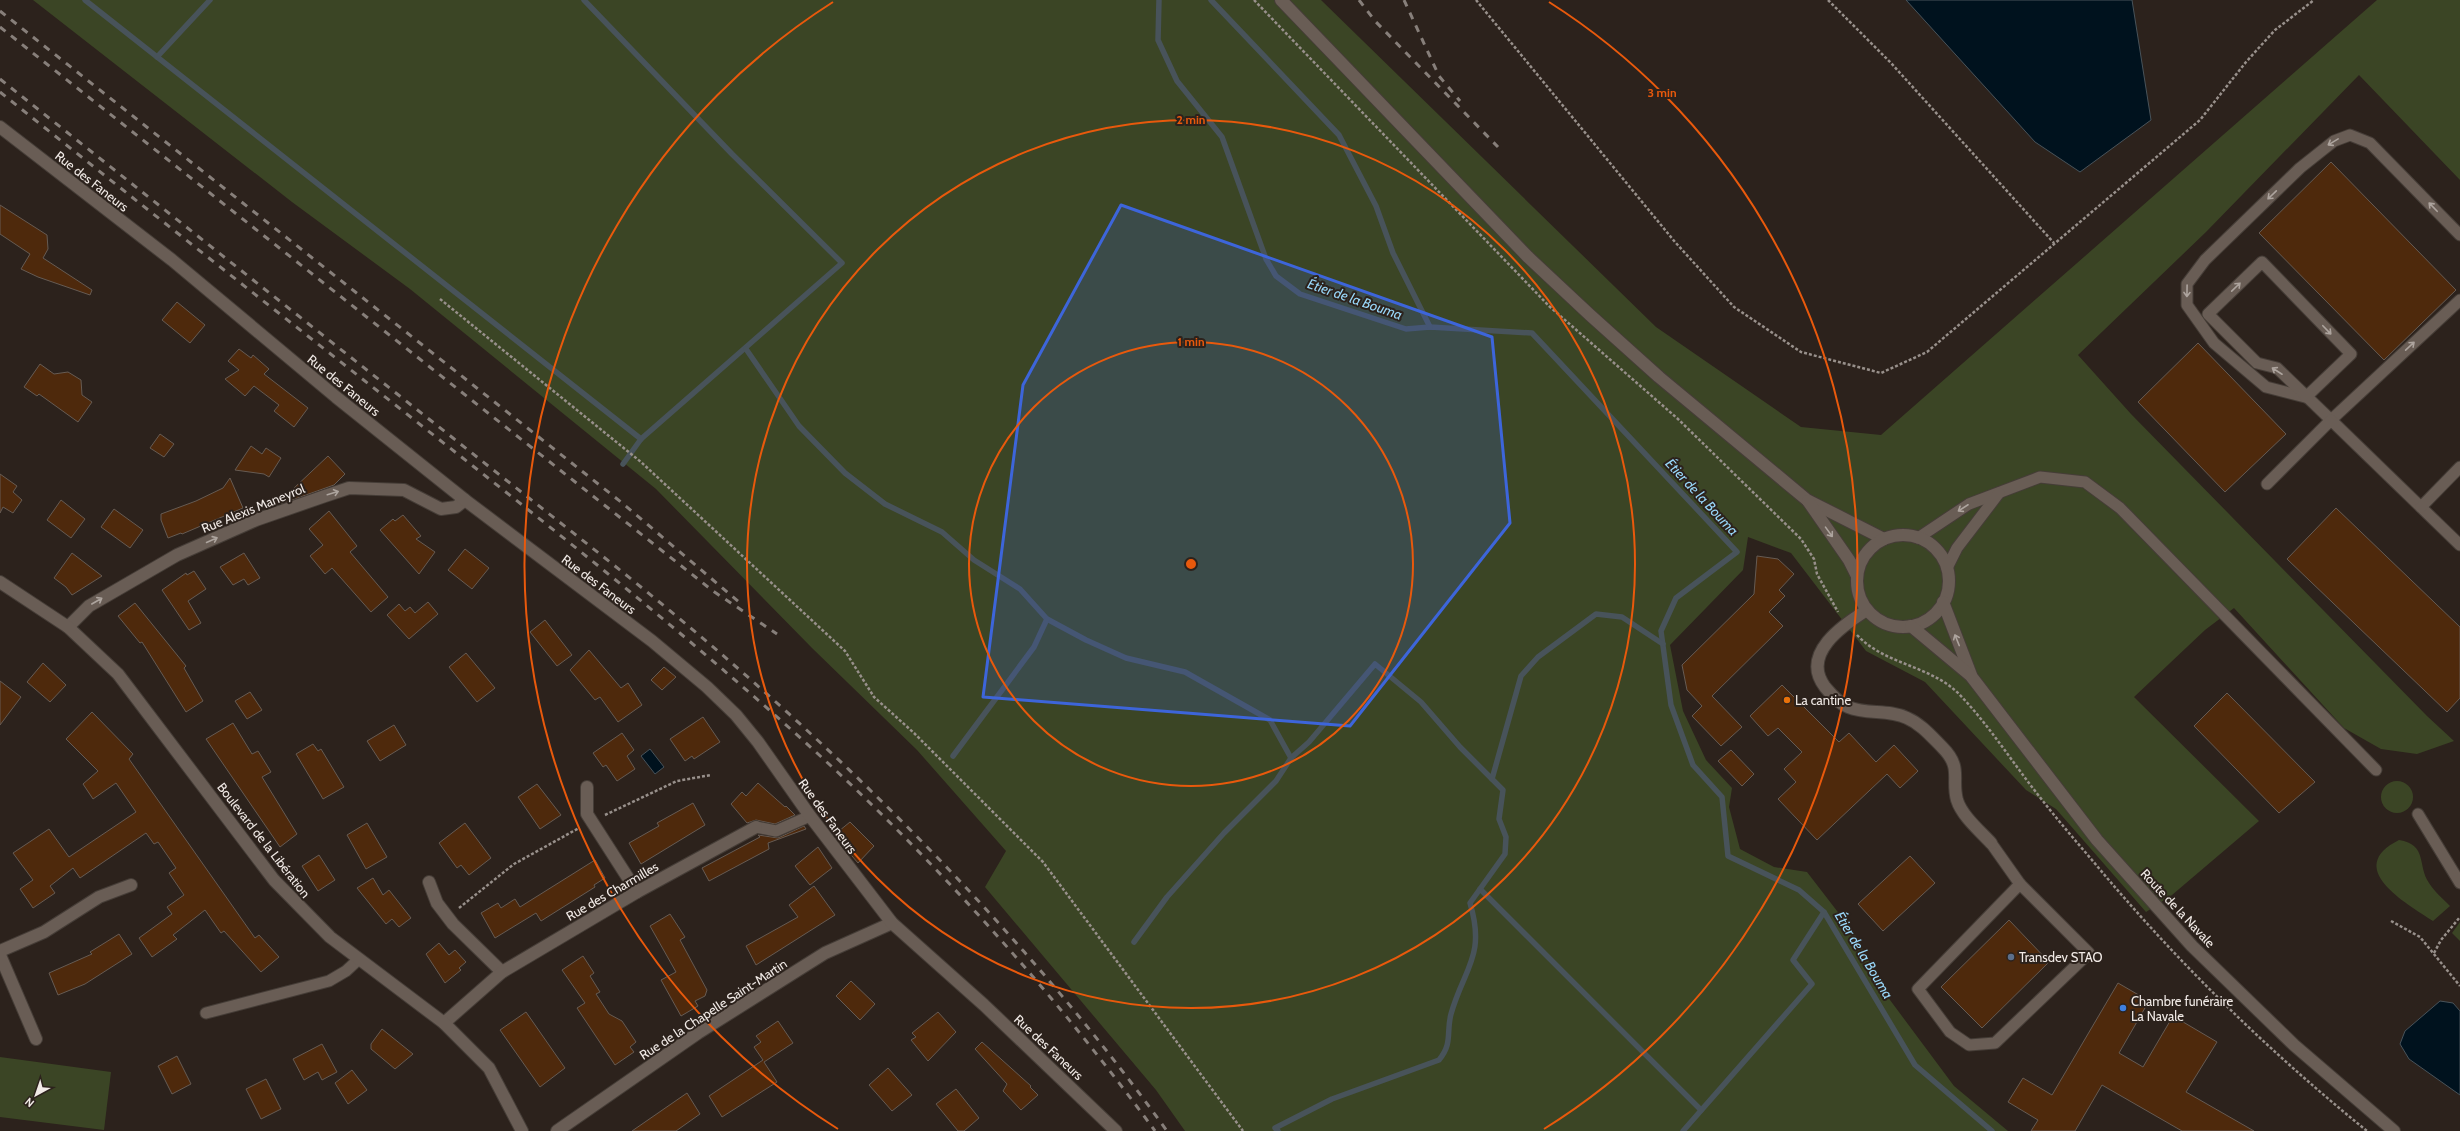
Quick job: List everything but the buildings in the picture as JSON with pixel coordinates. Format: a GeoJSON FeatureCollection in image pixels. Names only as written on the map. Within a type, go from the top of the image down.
{"type":"FeatureCollection","features":[{"type":"Feature","properties":{"kind":"street"},"geometry":{"type":"LineString","coordinates":[[1281,0],[1528,257],[1659,377],[1808,500],[1884,539]]}},
{"type":"Feature","properties":{"kind":"street","name":"Rue des Faneurs"},"geometry":{"type":"LineString","coordinates":[[0,127],[172,260],[336,397],[465,500],[652,641],[708,687],[758,742],[810,816],[892,923],[990,1010],[1116,1131]]}},
{"type":"Feature","properties":{"kind":"street","name":"Rue Alexis Maneyrol"},"geometry":{"type":"LineString","coordinates":[[68,627],[89,606],[177,555],[256,520],[349,488],[404,490],[441,509],[456,507],[465,500]]}},
{"type":"Feature","properties":{"kind":"street"},"geometry":{"type":"LineString","coordinates":[[1808,500],[1849,560],[1857,576],[1859,594],[1867,610],[1887,624],[1911,626],[1927,620],[1943,602],[1948,585],[1947,568],[1934,547],[1918,538],[1901,535],[1884,539],[1865,554],[1857,576]]}},
{"type":"Feature","properties":{"kind":"street","name":"Boulevard de la Libération"},"geometry":{"type":"LineString","coordinates":[[0,582],[68,627],[118,674],[279,885],[330,937],[444,1023],[489,1068],[522,1131]]}},
{"type":"Feature","properties":{"kind":"street","name":"Route de la Navale"},"geometry":{"type":"LineString","coordinates":[[1943,602],[1971,676]]}},
{"type":"Feature","properties":{"kind":"street"},"geometry":{"type":"LineString","coordinates":[[1867,610],[1846,623],[1830,638],[1819,654],[1818,668],[1823,684],[1832,696],[1847,707],[1891,712],[1908,718],[1924,729],[1944,749],[1953,763],[1957,777],[1957,802],[1973,824],[1991,843]]}},
{"type":"Feature","properties":{"kind":"street","name":"Route de la Navale"},"geometry":{"type":"LineString","coordinates":[[1911,626],[1971,676],[2097,840],[2192,946],[2294,1045],[2394,1131]]}},
{"type":"Feature","properties":{"kind":"street"},"geometry":{"type":"LineString","coordinates":[[587,787],[587,814],[637,892]]}},
{"type":"Feature","properties":{"kind":"street","name":"Rue des Charmilles"},"geometry":{"type":"LineString","coordinates":[[444,1023],[502,972],[637,892],[756,827]]}},
{"type":"Feature","properties":{"kind":"street"},"geometry":{"type":"LineString","coordinates":[[429,882],[437,904],[502,972]]}},
{"type":"Feature","properties":{"kind":"street"},"geometry":{"type":"LineString","coordinates":[[0,951],[44,932],[99,897],[131,885]]}},
{"type":"Feature","properties":{"kind":"street","name":"Rue de la Chapelle Saint-Martin"},"geometry":{"type":"LineString","coordinates":[[557,1131],[698,1033],[825,953],[892,923]]}},
{"type":"Feature","properties":{"kind":"street"},"geometry":{"type":"LineString","coordinates":[[0,955],[36,1039]]}},
{"type":"Feature","properties":{"kind":"lane"},"geometry":{"type":"LineString","coordinates":[[2306,397],[2266,387],[2239,366],[2207,333],[2187,305],[2187,284],[2205,260],[2300,168],[2334,141],[2350,135],[2370,143],[2460,235]]}},
{"type":"Feature","properties":{"kind":"lane"},"geometry":{"type":"LineString","coordinates":[[2306,397],[2351,354],[2262,262],[2208,314],[2257,363],[2276,368],[2306,397],[2331,420],[2460,545]]}},
{"type":"Feature","properties":{"kind":"lane"},"geometry":{"type":"LineString","coordinates":[[2267,484],[2331,420],[2460,300]]}},
{"type":"Feature","properties":{"kind":"lane"},"geometry":{"type":"LineString","coordinates":[[2421,507],[2460,467]]}},
{"type":"Feature","properties":{"kind":"lane"},"geometry":{"type":"LineString","coordinates":[[1918,538],[1969,504],[2040,477],[2085,482],[2120,508],[2376,770]]}},
{"type":"Feature","properties":{"kind":"lane"},"geometry":{"type":"LineString","coordinates":[[1947,568],[1957,548],[1999,493]]}},
{"type":"Feature","properties":{"kind":"lane"},"geometry":{"type":"LineString","coordinates":[[2418,814],[2460,883]]}},
{"type":"Feature","properties":{"kind":"lane","name":"Rue des Charmilles"},"geometry":{"type":"LineString","coordinates":[[756,827],[776,830],[810,816]]}},
{"type":"Feature","properties":{"kind":"lane"},"geometry":{"type":"LineString","coordinates":[[1991,843],[2020,884],[2089,953],[1995,1043],[1969,1045],[1950,1032],[1918,989],[2020,884]]}},
{"type":"Feature","properties":{"kind":"lane"},"geometry":{"type":"LineString","coordinates":[[2446,862],[2460,871]]}},
{"type":"Feature","properties":{"kind":"lane"},"geometry":{"type":"LineString","coordinates":[[206,1013],[329,981],[346,971],[359,959]]}},
{"type":"Feature","properties":{"kind":"path"},"geometry":{"type":"LineString","coordinates":[[1254,0],[1549,306],[1678,419],[1802,539],[1814,559],[1817,574],[1835,607],[1846,623],[1873,651],[1931,674],[1957,692],[1984,723],[2039,796],[2176,957],[2257,1036],[2323,1095],[2367,1131]]}},
{"type":"Feature","properties":{"kind":"path"},"geometry":{"type":"LineString","coordinates":[[1476,0],[1675,242],[1728,301],[1801,352],[1881,373],[1927,352],[2054,242],[2200,120],[2246,62],[2265,41],[2314,0]]}},
{"type":"Feature","properties":{"kind":"path"},"geometry":{"type":"LineString","coordinates":[[1828,0],[1891,63],[2054,242]]}},
{"type":"Feature","properties":{"kind":"path"},"geometry":{"type":"LineString","coordinates":[[440,300],[641,462],[845,651],[874,698],[914,734],[1043,862],[1243,1131]]}},
{"type":"Feature","properties":{"kind":"path"},"geometry":{"type":"LineString","coordinates":[[448,917],[514,864],[592,821],[677,781],[711,776]]}},
{"type":"Feature","properties":{"kind":"path"},"geometry":{"type":"LineString","coordinates":[[2434,952],[2441,940],[2460,917]]}},
{"type":"Feature","properties":{"kind":"path"},"geometry":{"type":"LineString","coordinates":[[2391,921],[2420,937],[2434,952],[2460,986]]}},
{"type":"Feature","properties":{"kind":"highlighted area"},"geometry":{"type":"Polygon","coordinates":[[[1121,205],[1492,337],[1510,523],[1350,726],[983,697],[1023,385],[1121,205]]]}},
{"type":"Feature","properties":{"kind":"green space"},"geometry":{"type":"Polygon","coordinates":[[[33,0],[1321,0],[1656,327],[1801,427],[1881,435],[2377,0],[2460,0],[2460,180],[2359,75],[2206,232],[2078,355],[2131,414],[2427,716],[2454,741],[2417,754],[2381,749],[2344,728],[2234,608],[2205,630],[2134,697],[2259,821],[2172,895],[2146,912],[2056,809],[2026,790],[1925,682],[1866,651],[1791,553],[1748,537],[1743,570],[1670,645],[1683,711],[1706,760],[1732,788],[1729,807],[1740,849],[1774,867],[1807,872],[1854,933],[1890,1000],[1954,1086],[2008,1131],[1185,1131],[1156,1090],[985,887],[1006,851],[917,750],[812,648],[656,489],[410,289],[292,202],[33,0]]]}},
{"type":"Feature","properties":{"kind":"green space"},"geometry":{"type":"Polygon","coordinates":[[[2394,781],[2400,781],[2409,785],[2413,797],[2409,809],[2400,813],[2394,813],[2385,809],[2381,800],[2381,794],[2385,785],[2394,781]]]}},
{"type":"Feature","properties":{"kind":"green space"},"geometry":{"type":"Polygon","coordinates":[[[2399,840],[2414,846],[2418,851],[2425,876],[2429,883],[2450,906],[2433,921],[2408,905],[2396,895],[2385,884],[2378,873],[2377,862],[2383,851],[2399,840]]]}},
{"type":"Feature","properties":{"kind":"green space"},"geometry":{"type":"Polygon","coordinates":[[[2460,922],[2460,941],[2452,933],[2460,922]]]}},
{"type":"Feature","properties":{"kind":"green space"},"geometry":{"type":"Polygon","coordinates":[[[0,1057],[111,1072],[104,1130],[0,1117],[0,1057]]]}},
{"type":"Feature","properties":{"kind":"water"},"geometry":{"type":"Polygon","coordinates":[[[1906,0],[2132,0],[2151,120],[2080,172],[2035,142],[1906,0]]]}},
{"type":"Feature","properties":{"kind":"water"},"geometry":{"type":"Polygon","coordinates":[[[650,749],[664,767],[655,774],[641,756],[650,749]]]}},
{"type":"Feature","properties":{"kind":"water"},"geometry":{"type":"Polygon","coordinates":[[[2440,1001],[2453,1003],[2460,1011],[2460,1095],[2409,1059],[2400,1044],[2405,1031],[2440,1001]]]}},
{"type":"Feature","properties":{"kind":"waterway"},"geometry":{"type":"LineString","coordinates":[[85,0],[641,439]]}},
{"type":"Feature","properties":{"kind":"waterway"},"geometry":{"type":"LineString","coordinates":[[157,57],[210,0]]}},
{"type":"Feature","properties":{"kind":"waterway"},"geometry":{"type":"LineString","coordinates":[[584,0],[732,154],[842,263],[641,439],[623,464]]}},
{"type":"Feature","properties":{"kind":"waterway","name":"Étier de la Bouma"},"geometry":{"type":"LineString","coordinates":[[1159,0],[1158,40],[1177,81],[1222,137],[1266,259],[1276,276],[1300,294],[1406,329],[1430,327],[1532,333],[1737,552],[1676,598],[1661,631],[1671,705],[1693,765],[1722,797],[1728,856],[1799,890],[1824,912],[1915,1065],[1992,1131]]}},
{"type":"Feature","properties":{"kind":"waterway"},"geometry":{"type":"LineString","coordinates":[[1211,0],[1339,135],[1376,206],[1393,253],[1430,327]]}},
{"type":"Feature","properties":{"kind":"waterway"},"geometry":{"type":"LineString","coordinates":[[746,349],[799,426],[845,473],[885,504],[942,532],[974,560],[1020,589],[1047,619],[1086,640],[1126,658],[1185,672],[1270,720],[1291,758]]}},
{"type":"Feature","properties":{"kind":"waterway"},"geometry":{"type":"LineString","coordinates":[[1492,779],[1521,676],[1538,657],[1596,614],[1622,617],[1663,644]]}},
{"type":"Feature","properties":{"kind":"waterway"},"geometry":{"type":"LineString","coordinates":[[953,756],[1034,647],[1047,619]]}},
{"type":"Feature","properties":{"kind":"waterway"},"geometry":{"type":"LineString","coordinates":[[1134,942],[1167,897],[1224,833],[1276,781],[1291,758],[1309,742],[1375,664],[1421,702],[1460,747],[1503,790],[1499,819],[1506,837],[1505,854],[1470,903],[1476,936],[1474,949],[1451,1014],[1448,1043],[1443,1054],[1439,1060],[1332,1099],[1275,1128],[1278,1131]]}},
{"type":"Feature","properties":{"kind":"waterway"},"geometry":{"type":"LineString","coordinates":[[1480,889],[1701,1110]]}},
{"type":"Feature","properties":{"kind":"waterway"},"geometry":{"type":"LineString","coordinates":[[1683,1131],[1812,984],[1793,960],[1824,912]]}},
{"type":"Feature","properties":{"kind":"railway"},"geometry":{"type":"LineString","coordinates":[[1359,0],[1375,21],[1498,147]]}},
{"type":"Feature","properties":{"kind":"railway"},"geometry":{"type":"LineString","coordinates":[[1404,0],[1439,76],[1460,101]]}},
{"type":"Feature","properties":{"kind":"railway"},"geometry":{"type":"LineString","coordinates":[[0,11],[621,502],[739,602]]}},
{"type":"Feature","properties":{"kind":"railway"},"geometry":{"type":"LineString","coordinates":[[0,27],[713,591],[777,634]]}},
{"type":"Feature","properties":{"kind":"railway"},"geometry":{"type":"LineString","coordinates":[[0,79],[621,570],[687,624],[781,706],[900,819],[1013,939],[1118,1065],[1167,1131]]}},
{"type":"Feature","properties":{"kind":"railway"},"geometry":{"type":"LineString","coordinates":[[0,92],[593,561],[695,646],[796,734],[845,779],[928,861],[1008,948],[1084,1038],[1155,1131]]}},
{"type":"Feature","properties":{"kind":"place","name":"La cantine"},"geometry":{"type":"Point","coordinates":[1787,700]}},
{"type":"Feature","properties":{"kind":"place","name":"Transdev STAO"},"geometry":{"type":"Point","coordinates":[2011,957]}},
{"type":"Feature","properties":{"kind":"place","name":"Chambre funéraire La Navale"},"geometry":{"type":"Point","coordinates":[2123,1008]}}]}
